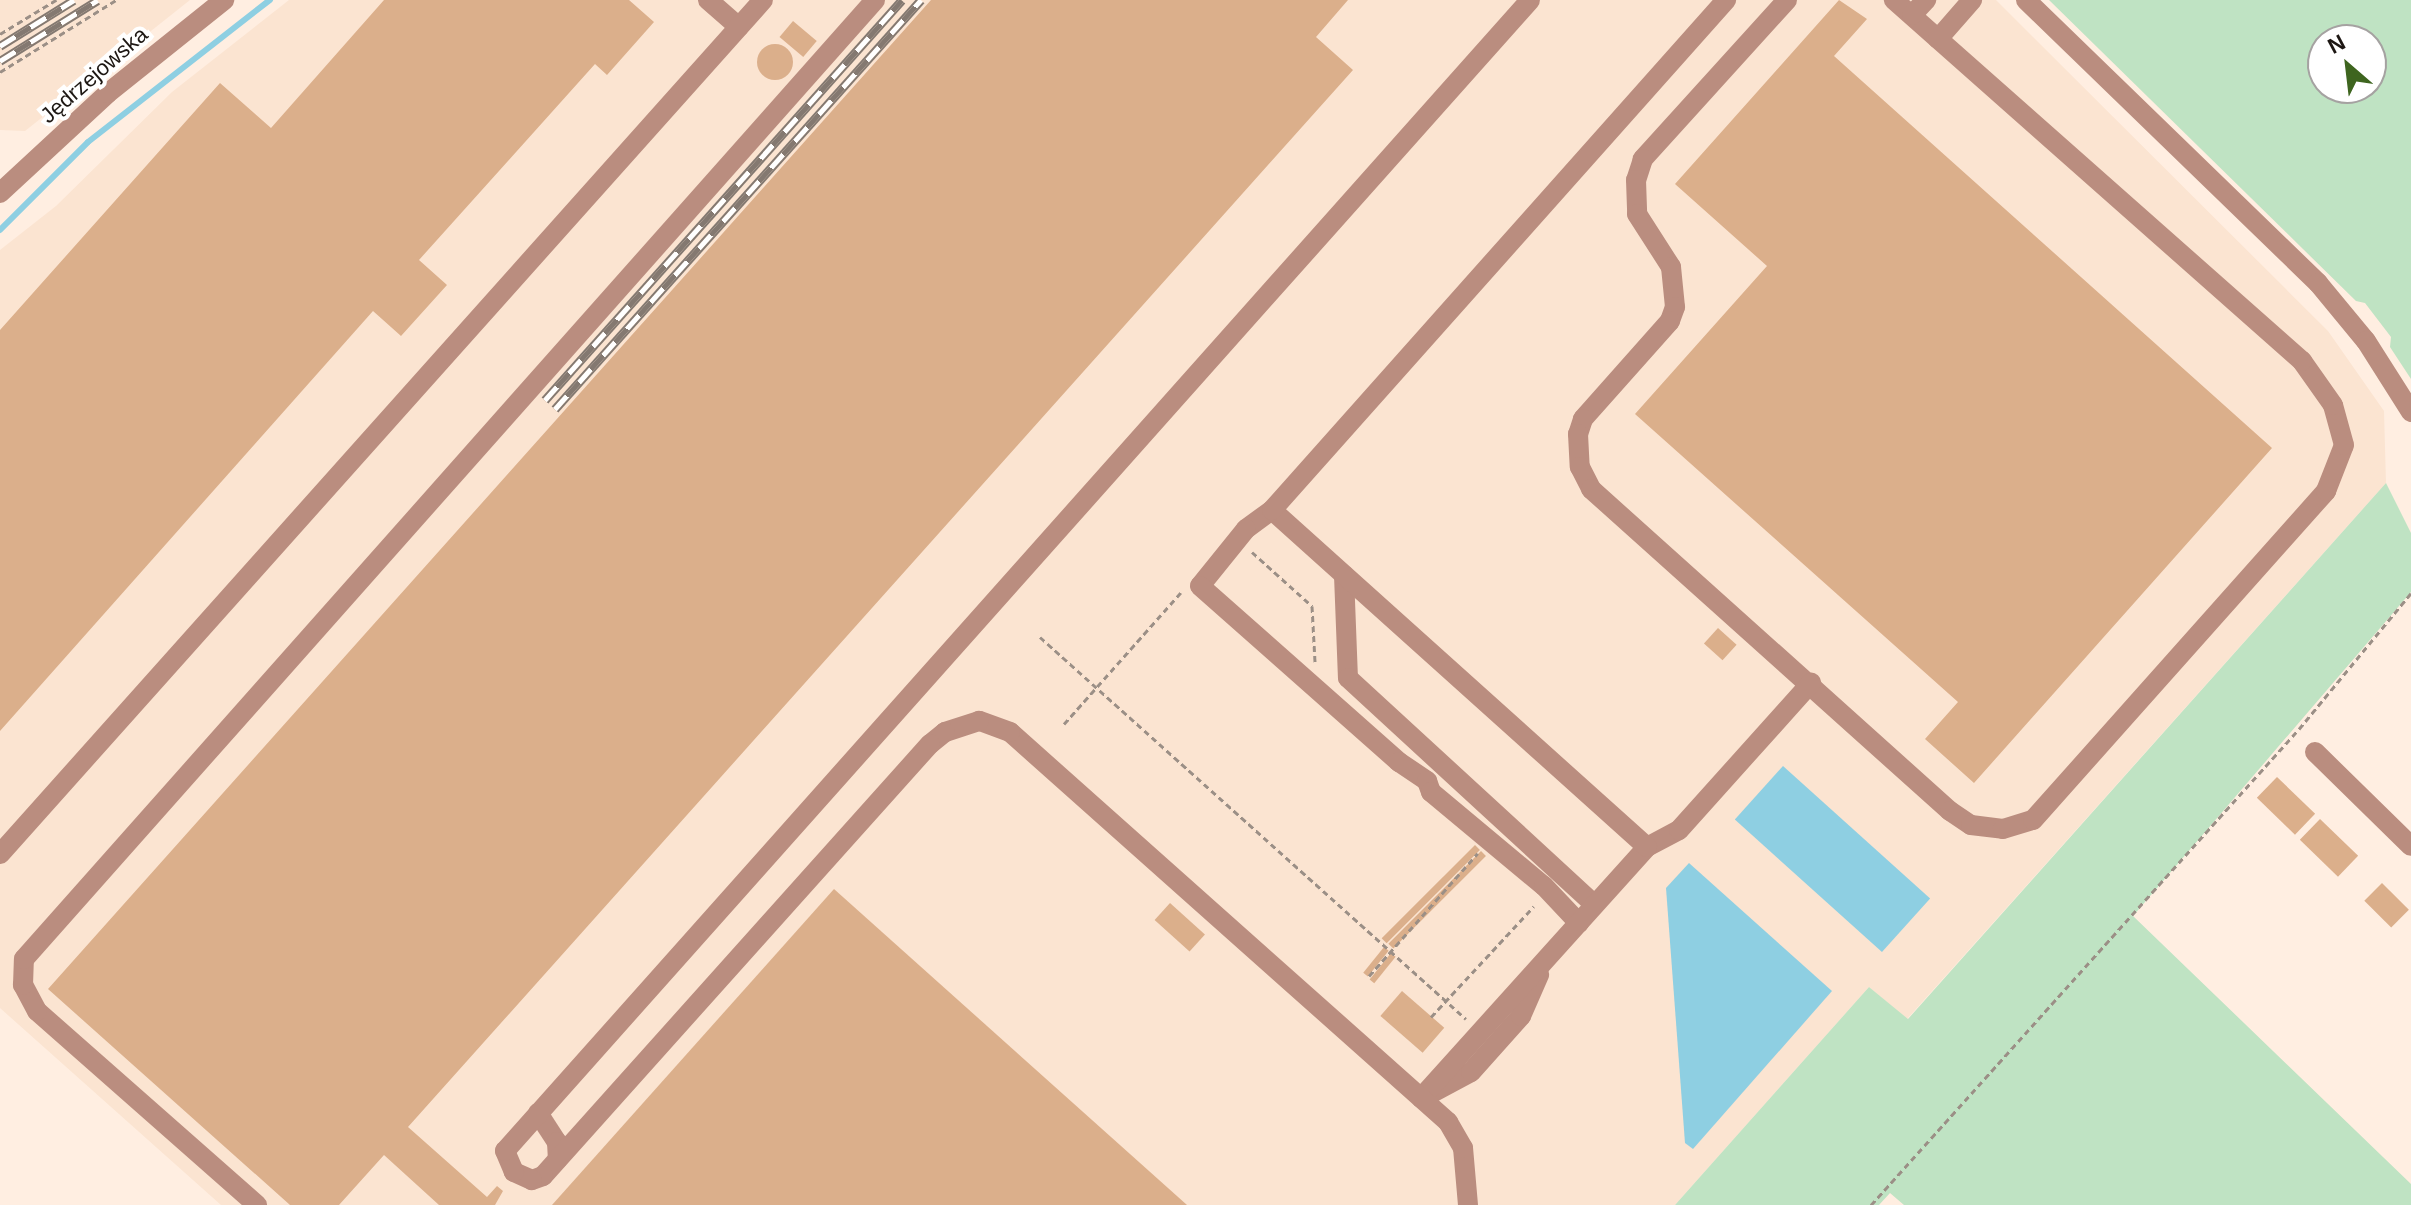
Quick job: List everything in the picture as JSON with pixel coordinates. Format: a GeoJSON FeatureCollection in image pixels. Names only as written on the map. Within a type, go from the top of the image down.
{"type":"FeatureCollection","features":[{"type":"Feature","properties":{"kind":"street","name":"Jędrzejowska"},"geometry":{"type":"LineString","coordinates":[[0,193],[108,93],[224,0]]}},
{"type":"Feature","properties":{"kind":"street"},"geometry":{"type":"LineString","coordinates":[[708,0],[739,27]]}},
{"type":"Feature","properties":{"kind":"street"},"geometry":{"type":"LineString","coordinates":[[0,854],[763,0]]}},
{"type":"Feature","properties":{"kind":"street"},"geometry":{"type":"LineString","coordinates":[[257,1205],[37,1011],[23,985],[24,959],[875,0]]}},
{"type":"Feature","properties":{"kind":"street"},"geometry":{"type":"LineString","coordinates":[[1468,1205],[1458,1135],[1421,1098],[1010,732],[979,721],[945,732],[930,744],[558,1159],[532,1180],[514,1172],[505,1151],[1530,0]]}},
{"type":"Feature","properties":{"kind":"street"},"geometry":{"type":"LineString","coordinates":[[1579,923],[1549,896],[1522,879],[1515,866],[1431,792],[1427,781],[1399,762],[1200,586],[1246,529],[1265,517],[1726,0]]}},
{"type":"Feature","properties":{"kind":"street"},"geometry":{"type":"LineString","coordinates":[[1787,0],[1643,159],[1636,180],[1637,214],[1671,267],[1675,307],[1670,321],[1591,407],[1578,434],[1577,451],[1591,489],[1811,683],[1961,821],[1986,829],[2018,826],[2033,820],[2326,491],[2342,456],[2341,424],[2302,361],[1938,39],[1919,7],[1894,0]]}},
{"type":"Feature","properties":{"kind":"street"},"geometry":{"type":"LineString","coordinates":[[1938,39],[1972,0]]}},
{"type":"Feature","properties":{"kind":"street"},"geometry":{"type":"LineString","coordinates":[[2026,0],[2318,283],[2366,341],[2411,412]]}},
{"type":"Feature","properties":{"kind":"street"},"geometry":{"type":"LineString","coordinates":[[1265,517],[1344,575],[1647,847]]}},
{"type":"Feature","properties":{"kind":"street"},"geometry":{"type":"LineString","coordinates":[[1344,575],[1348,678],[1595,905]]}},
{"type":"Feature","properties":{"kind":"street"},"geometry":{"type":"LineString","coordinates":[[1421,1098],[1647,847],[1679,830],[1811,683]]}},
{"type":"Feature","properties":{"kind":"street"},"geometry":{"type":"LineString","coordinates":[[2315,752],[2411,846]]}},
{"type":"Feature","properties":{"kind":"street"},"geometry":{"type":"LineString","coordinates":[[1421,1098],[1448,1052],[1546,958]]}},
{"type":"Feature","properties":{"kind":"street"},"geometry":{"type":"LineString","coordinates":[[538,1113],[557,1142],[558,1159]]}},
{"type":"Feature","properties":{"kind":"path"},"geometry":{"type":"LineString","coordinates":[[0,34],[56,0]]}},
{"type":"Feature","properties":{"kind":"path"},"geometry":{"type":"LineString","coordinates":[[0,72],[116,0]]}},
{"type":"Feature","properties":{"kind":"path"},"geometry":{"type":"LineString","coordinates":[[1871,1205],[2299,729],[2411,593]]}},
{"type":"Feature","properties":{"kind":"path"},"geometry":{"type":"LineString","coordinates":[[1040,637],[1473,1025]]}},
{"type":"Feature","properties":{"kind":"path"},"geometry":{"type":"LineString","coordinates":[[1369,976],[1488,842]]}},
{"type":"Feature","properties":{"kind":"shaded area"},"geometry":{"type":"Polygon","coordinates":[[[0,0],[190,0],[25,131],[0,130],[0,0]]]}},
{"type":"Feature","properties":{"kind":"shaded area"},"geometry":{"type":"Polygon","coordinates":[[[289,0],[1996,0],[2328,331],[2384,411],[2386,483],[1907,1019],[1869,987],[1675,1205],[221,1205],[0,1008],[0,250],[56,206],[172,92],[289,0]]]}},
{"type":"Feature","properties":{"kind":"green space"},"geometry":{"type":"Polygon","coordinates":[[[2049,0],[2411,0],[2411,379],[2390,347],[2391,337],[2365,303],[2356,301],[2049,0]]]}},
{"type":"Feature","properties":{"kind":"green space"},"geometry":{"type":"Polygon","coordinates":[[[2386,483],[2411,533],[2411,592],[2133,916],[2411,1184],[2411,1205],[1904,1205],[1890,1193],[1879,1205],[1675,1205],[1869,987],[1908,1019],[2386,483]]]}},
{"type":"Feature","properties":{"kind":"water"},"geometry":{"type":"Polygon","coordinates":[[[1783,766],[1930,898],[1882,952],[1735,820],[1783,766]]]}},
{"type":"Feature","properties":{"kind":"water"},"geometry":{"type":"Polygon","coordinates":[[[1689,863],[1832,991],[1693,1149],[1685,1143],[1666,888],[1689,863]]]}},
{"type":"Feature","properties":{"kind":"building"},"geometry":{"type":"Polygon","coordinates":[[[384,0],[629,0],[654,22],[607,75],[595,64],[419,260],[447,285],[401,336],[373,311],[0,731],[0,330],[220,83],[271,128],[384,0]]]}},
{"type":"Feature","properties":{"kind":"building"},"geometry":{"type":"Polygon","coordinates":[[[931,0],[1348,0],[1316,37],[1353,70],[408,1127],[487,1197],[497,1186],[503,1191],[495,1205],[439,1205],[384,1155],[339,1205],[290,1205],[48,989],[931,0]]]}},
{"type":"Feature","properties":{"kind":"building"},"geometry":{"type":"Polygon","coordinates":[[[1839,0],[1867,19],[1834,56],[2272,448],[1974,783],[1925,739],[1958,702],[1635,414],[1767,266],[1675,184],[1839,0]]]}},
{"type":"Feature","properties":{"kind":"building"},"geometry":{"type":"Polygon","coordinates":[[[793,21],[817,41],[803,57],[780,37],[793,21]]]}},
{"type":"Feature","properties":{"kind":"building"},"geometry":{"type":"Polygon","coordinates":[[[775,44],[788,49],[793,62],[788,75],[775,80],[762,75],[757,62],[762,49],[775,44]]]}},
{"type":"Feature","properties":{"kind":"building"},"geometry":{"type":"Polygon","coordinates":[[[1718,628],[1737,645],[1723,660],[1704,644],[1718,628]]]}},
{"type":"Feature","properties":{"kind":"building"},"geometry":{"type":"Polygon","coordinates":[[[2277,777],[2315,814],[2295,835],[2257,798],[2277,777]]]}},
{"type":"Feature","properties":{"kind":"building"},"geometry":{"type":"Polygon","coordinates":[[[2320,819],[2358,856],[2338,877],[2300,840],[2320,819]]]}},
{"type":"Feature","properties":{"kind":"building"},"geometry":{"type":"Polygon","coordinates":[[[1475,845],[1480,850],[1387,943],[1382,938],[1475,845]]]}},
{"type":"Feature","properties":{"kind":"building"},"geometry":{"type":"Polygon","coordinates":[[[1481,851],[1486,856],[1393,949],[1388,944],[1481,851]]]}},
{"type":"Feature","properties":{"kind":"building"},"geometry":{"type":"Polygon","coordinates":[[[2382,883],[2409,910],[2391,928],[2364,901],[2382,883]]]}},
{"type":"Feature","properties":{"kind":"building"},"geometry":{"type":"Polygon","coordinates":[[[834,889],[1187,1205],[552,1205],[834,889]]]}},
{"type":"Feature","properties":{"kind":"building"},"geometry":{"type":"Polygon","coordinates":[[[1170,903],[1205,934],[1190,952],[1155,920],[1170,903]]]}},
{"type":"Feature","properties":{"kind":"building"},"geometry":{"type":"Polygon","coordinates":[[[1384,947],[1389,951],[1368,976],[1363,973],[1384,947]]]}},
{"type":"Feature","properties":{"kind":"building"},"geometry":{"type":"Polygon","coordinates":[[[1391,953],[1396,957],[1374,983],[1370,979],[1391,953]]]}},
{"type":"Feature","properties":{"kind":"building"},"geometry":{"type":"Polygon","coordinates":[[[1402,991],[1444,1028],[1423,1053],[1380,1016],[1402,991]]]}},
{"type":"Feature","properties":{"kind":"waterway"},"geometry":{"type":"LineString","coordinates":[[0,230],[88,142],[270,0]]}},
{"type":"Feature","properties":{"kind":"railway"},"geometry":{"type":"LineString","coordinates":[[0,46],[74,0]]}},
{"type":"Feature","properties":{"kind":"railway"},"geometry":{"type":"LineString","coordinates":[[0,61],[98,0]]}},
{"type":"Feature","properties":{"kind":"railway"},"geometry":{"type":"LineString","coordinates":[[545,400],[902,0]]}},
{"type":"Feature","properties":{"kind":"railway"},"geometry":{"type":"LineString","coordinates":[[555,409],[921,0]]}}]}
